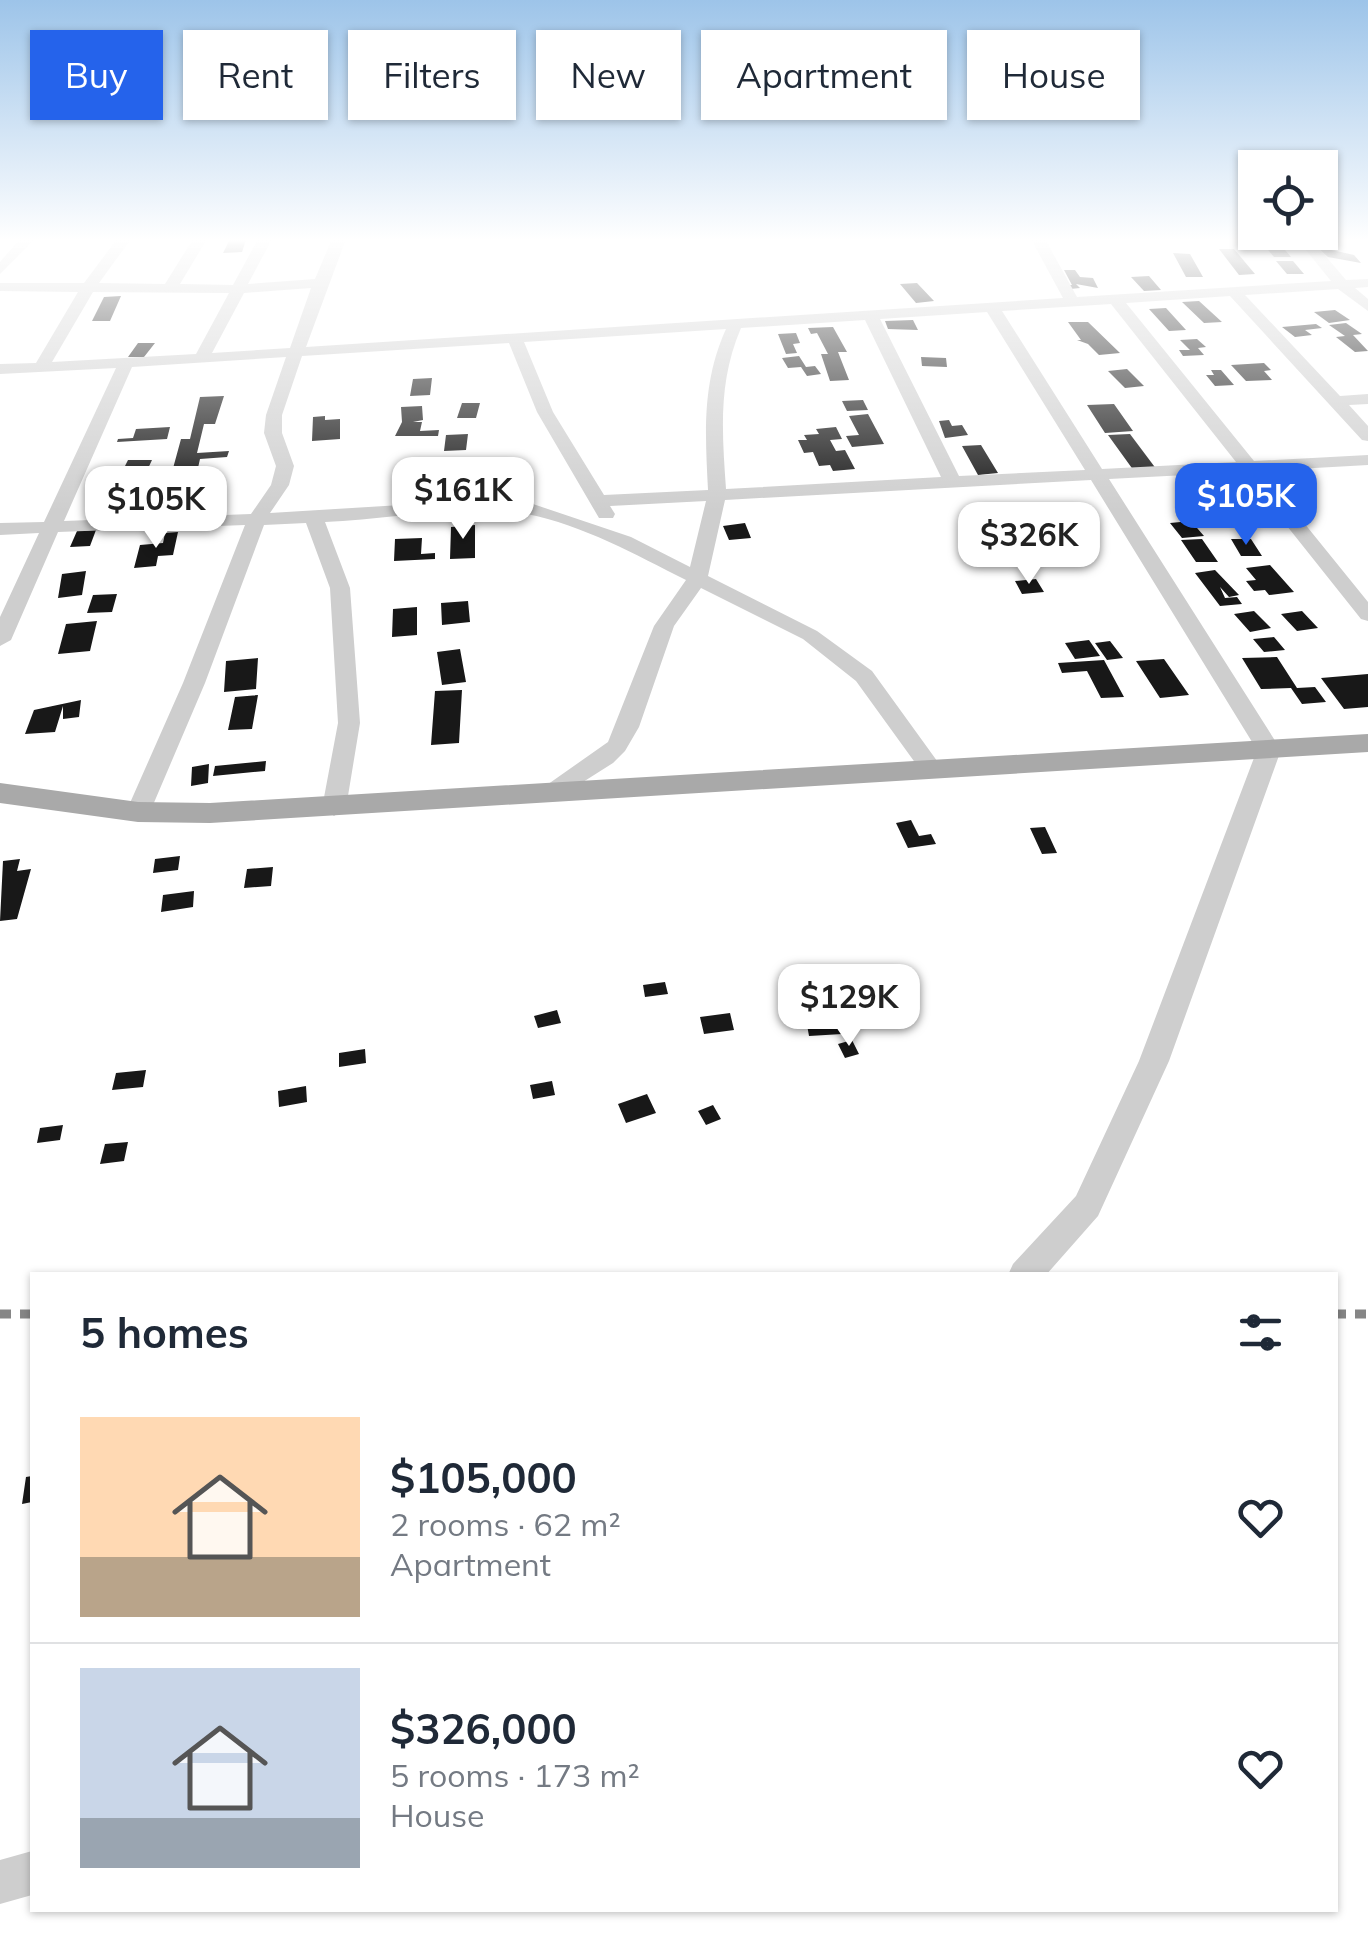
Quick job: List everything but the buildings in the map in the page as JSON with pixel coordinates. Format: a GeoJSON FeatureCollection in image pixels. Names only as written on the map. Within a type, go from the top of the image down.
{"type":"FeatureCollection","features":[{"type":"Feature","properties":{"kind":"main road"},"geometry":{"type":"LineString","coordinates":[[0,794],[138,812],[210,814],[1368,743]]}},
{"type":"Feature","properties":{"kind":"street"},"geometry":{"type":"LineString","coordinates":[[41,368],[63,330]]}},
{"type":"Feature","properties":{"kind":"street"},"geometry":{"type":"LineString","coordinates":[[202,357],[216,330]]}},
{"type":"Feature","properties":{"kind":"street"},"geometry":{"type":"LineString","coordinates":[[138,812],[194,683],[257,519],[280,485],[285,466],[273,433],[274,415],[302,330]]}},
{"type":"Feature","properties":{"kind":"street"},"geometry":{"type":"LineString","coordinates":[[0,369],[645,330]]}},
{"type":"Feature","properties":{"kind":"street"},"geometry":{"type":"LineString","coordinates":[[553,793],[606,758],[617,746],[628,727],[649,659],[664,626],[698,577],[717,495],[712,411],[720,359],[733,330]]}},
{"type":"Feature","properties":{"kind":"street"},"geometry":{"type":"LineString","coordinates":[[878,330],[953,483]]}},
{"type":"Feature","properties":{"kind":"street"},"geometry":{"type":"LineString","coordinates":[[1007,330],[1269,750],[1154,1061],[1104,1170],[1087,1206],[1028,1272]]}},
{"type":"Feature","properties":{"kind":"street"},"geometry":{"type":"LineString","coordinates":[[1140,330],[1368,615]]}},
{"type":"Feature","properties":{"kind":"street"},"geometry":{"type":"LineString","coordinates":[[1269,330],[1368,436]]}},
{"type":"Feature","properties":{"kind":"street"},"geometry":{"type":"LineString","coordinates":[[514,338],[545,412],[624,541]]}},
{"type":"Feature","properties":{"kind":"street"},"geometry":{"type":"LineString","coordinates":[[0,640],[126,363]]}},
{"type":"Feature","properties":{"kind":"street"},"geometry":{"type":"LineString","coordinates":[[1335,401],[1368,398]]}},
{"type":"Feature","properties":{"kind":"street"},"geometry":{"type":"LineString","coordinates":[[598,501],[1368,460]]}},
{"type":"Feature","properties":{"kind":"street"},"geometry":{"type":"LineString","coordinates":[[0,529],[483,506],[530,509],[624,541],[810,634],[864,676],[932,770]]}},
{"type":"Feature","properties":{"kind":"street"},"geometry":{"type":"LineString","coordinates":[[313,516],[340,588],[349,723],[334,808]]}},
{"type":"Feature","properties":{"kind":"street"},"geometry":{"type":"LineString","coordinates":[[0,1882],[30,1874]]}},
{"type":"Feature","properties":{"kind":"railway"},"geometry":{"type":"LineString","coordinates":[[0,1314],[30,1314]]}},
{"type":"Feature","properties":{"kind":"railway"},"geometry":{"type":"LineString","coordinates":[[1338,1314],[1368,1314]]}}]}
